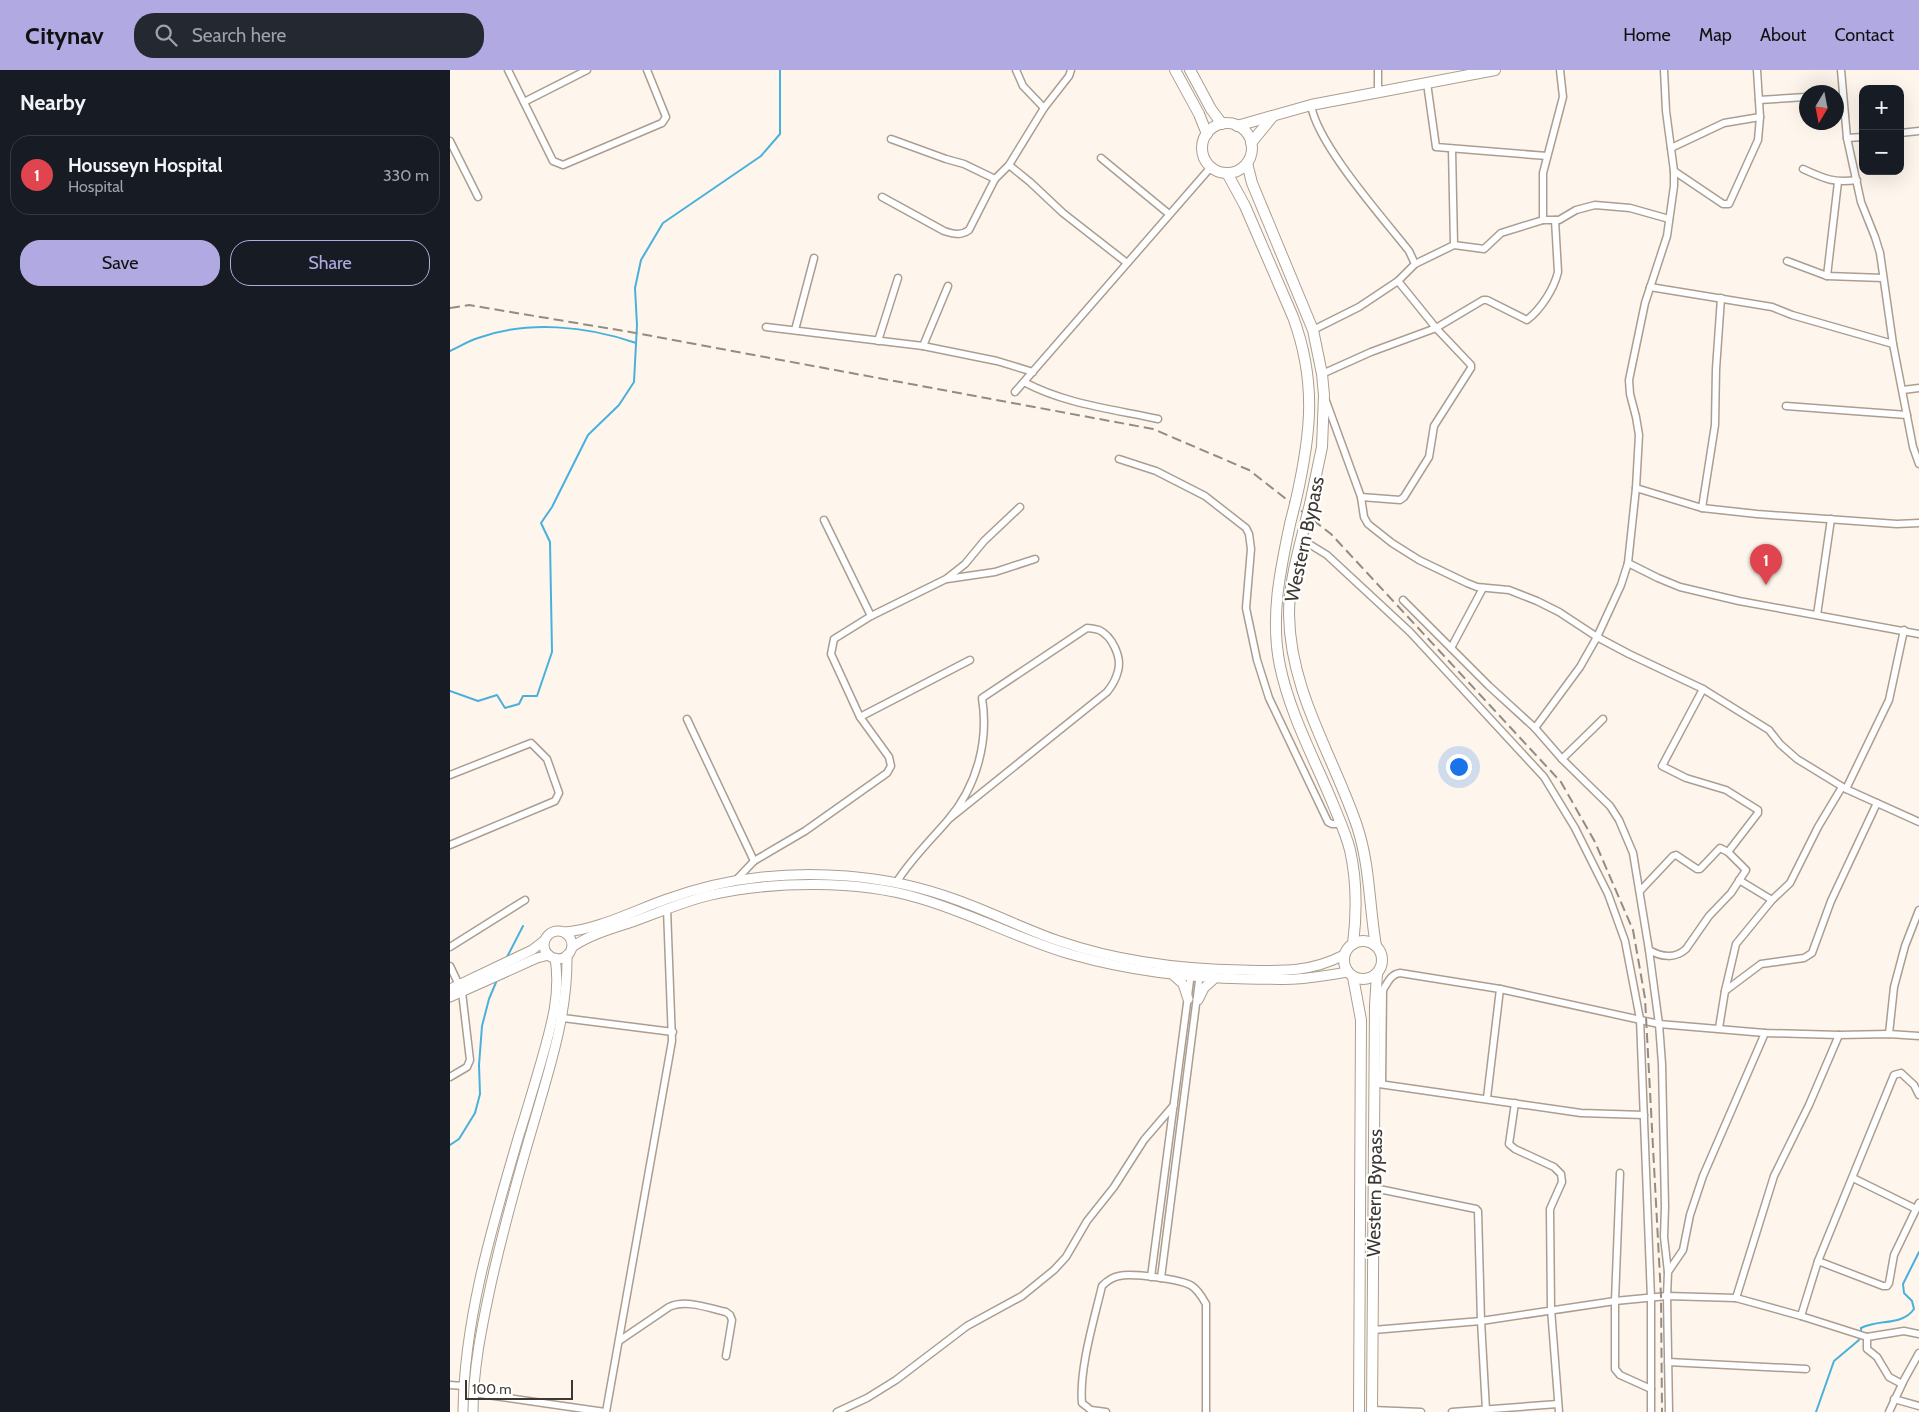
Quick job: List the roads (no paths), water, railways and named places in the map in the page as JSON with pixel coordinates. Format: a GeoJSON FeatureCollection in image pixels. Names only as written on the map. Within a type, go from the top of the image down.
{"type":"FeatureCollection","features":[{"type":"Feature","properties":{"kind":"main road"},"geometry":{"type":"LineString","coordinates":[[1175,70],[1199,114],[1206,134]]}},
{"type":"Feature","properties":{"kind":"main road"},"geometry":{"type":"LineString","coordinates":[[1190,70],[1211,109],[1222,124]]}},
{"type":"Feature","properties":{"kind":"main road"},"geometry":{"type":"LineString","coordinates":[[1237,126],[1243,130],[1251,143],[1252,150],[1247,163],[1235,172],[1227,173],[1210,167],[1203,155],[1202,148],[1206,134],[1211,129],[1222,124],[1237,126],[1311,105],[1427,83],[1467,72],[1495,70]]}},
{"type":"Feature","properties":{"kind":"main road"},"geometry":{"type":"LineString","coordinates":[[1251,143],[1272,116]]}},
{"type":"Feature","properties":{"kind":"main road","name":"Western Bypass"},"geometry":{"type":"LineString","coordinates":[[1247,163],[1252,183],[1313,330],[1322,374],[1324,395],[1322,448],[1295,566],[1289,612],[1293,660],[1310,716],[1357,827],[1368,874],[1376,946]]}},
{"type":"Feature","properties":{"kind":"main road","name":"Western Bypass"},"geometry":{"type":"LineString","coordinates":[[1227,173],[1245,206],[1293,317],[1308,373],[1310,420],[1308,438],[1283,555],[1275,608],[1275,635],[1289,702],[1350,848],[1354,874],[1356,914],[1353,944]]}},
{"type":"Feature","properties":{"kind":"main road"},"geometry":{"type":"LineString","coordinates":[[450,989],[461,988],[494,977],[502,970],[511,961],[532,950],[551,933],[589,928],[669,898],[738,880],[819,875],[846,876],[896,883],[960,901],[1076,946],[1195,973],[1214,979],[1296,979],[1350,974],[1362,980],[1369,979],[1377,974],[1382,960],[1376,946],[1363,941],[1353,944],[1344,954],[1320,965],[1294,971],[1195,973],[1173,975],[1106,964],[1073,955],[953,909],[916,897],[862,888],[809,885],[755,888],[708,896],[591,937],[559,958],[537,958],[502,970],[461,988],[450,997]]}},
{"type":"Feature","properties":{"kind":"main road"},"geometry":{"type":"LineString","coordinates":[[473,1412],[473,1393],[479,1340],[496,1260],[563,1018],[570,951],[570,939],[564,932]]}},
{"type":"Feature","properties":{"kind":"main road"},"geometry":{"type":"LineString","coordinates":[[463,1412],[463,1386],[472,1322],[485,1260],[554,1015],[557,980],[552,957],[545,950],[545,940]]}},
{"type":"Feature","properties":{"kind":"main road"},"geometry":{"type":"LineString","coordinates":[[1344,954],[1344,962],[1350,974]]}},
{"type":"Feature","properties":{"kind":"main road","name":"Western Bypass"},"geometry":{"type":"LineString","coordinates":[[1350,974],[1361,1020],[1359,1412]]}},
{"type":"Feature","properties":{"kind":"main road","name":"Western Bypass"},"geometry":{"type":"LineString","coordinates":[[1372,1411],[1374,1188],[1379,1083],[1375,1006],[1377,974]]}},
{"type":"Feature","properties":{"kind":"main road"},"geometry":{"type":"LineString","coordinates":[[1173,975],[1183,984],[1193,999],[1214,979]]}},
{"type":"Feature","properties":{"kind":"street"},"geometry":{"type":"LineString","coordinates":[[508,70],[553,161],[563,165],[662,123],[666,117],[647,70]]}},
{"type":"Feature","properties":{"kind":"street"},"geometry":{"type":"LineString","coordinates":[[524,102],[587,70]]}},
{"type":"Feature","properties":{"kind":"street"},"geometry":{"type":"LineString","coordinates":[[1016,70],[1022,86],[1044,108]]}},
{"type":"Feature","properties":{"kind":"street"},"geometry":{"type":"LineString","coordinates":[[882,197],[944,231],[960,234],[969,230],[995,179],[1008,165],[1044,108],[1069,76],[1071,70]]}},
{"type":"Feature","properties":{"kind":"street"},"geometry":{"type":"LineString","coordinates":[[1378,70],[1378,92]]}},
{"type":"Feature","properties":{"kind":"street"},"geometry":{"type":"LineString","coordinates":[[1543,220],[1543,173],[1563,97],[1560,70]]}},
{"type":"Feature","properties":{"kind":"street"},"geometry":{"type":"LineString","coordinates":[[1535,728],[1580,667],[1597,637],[1622,586],[1628,563],[1636,488],[1638,435],[1629,380],[1645,303],[1667,236],[1674,171],[1666,111],[1664,70]]}},
{"type":"Feature","properties":{"kind":"street"},"geometry":{"type":"LineString","coordinates":[[1674,171],[1723,204],[1729,204],[1756,147],[1760,117],[1757,70]]}},
{"type":"Feature","properties":{"kind":"street"},"geometry":{"type":"LineString","coordinates":[[1840,85],[1841,70]]}},
{"type":"Feature","properties":{"kind":"street"},"geometry":{"type":"LineString","coordinates":[[1427,83],[1436,147],[1547,156]]}},
{"type":"Feature","properties":{"kind":"street"},"geometry":{"type":"LineString","coordinates":[[1759,100],[1799,98]]}},
{"type":"Feature","properties":{"kind":"street"},"geometry":{"type":"LineString","coordinates":[[1311,105],[1314,118],[1326,140],[1351,176],[1409,251],[1415,264]]}},
{"type":"Feature","properties":{"kind":"street"},"geometry":{"type":"LineString","coordinates":[[1671,148],[1724,123],[1760,117]]}},
{"type":"Feature","properties":{"kind":"street"},"geometry":{"type":"LineString","coordinates":[[1844,120],[1861,202],[1875,237],[1893,344],[1913,447],[1919,464]]}},
{"type":"Feature","properties":{"kind":"street"},"geometry":{"type":"LineString","coordinates":[[1904,133],[1919,131]]}},
{"type":"Feature","properties":{"kind":"street"},"geometry":{"type":"LineString","coordinates":[[1847,138],[1859,137]]}},
{"type":"Feature","properties":{"kind":"street"},"geometry":{"type":"LineString","coordinates":[[891,139],[973,167],[995,179]]}},
{"type":"Feature","properties":{"kind":"street"},"geometry":{"type":"LineString","coordinates":[[450,141],[478,197]]}},
{"type":"Feature","properties":{"kind":"street"},"geometry":{"type":"LineString","coordinates":[[1452,149],[1454,245]]}},
{"type":"Feature","properties":{"kind":"street"},"geometry":{"type":"LineString","coordinates":[[1101,158],[1169,214]]}},
{"type":"Feature","properties":{"kind":"street"},"geometry":{"type":"LineString","coordinates":[[1008,165],[1030,182],[1063,213],[1127,263]]}},
{"type":"Feature","properties":{"kind":"street"},"geometry":{"type":"LineString","coordinates":[[1015,392],[1210,167]]}},
{"type":"Feature","properties":{"kind":"street"},"geometry":{"type":"LineString","coordinates":[[1803,169],[1822,178],[1838,182],[1857,180]]}},
{"type":"Feature","properties":{"kind":"street"},"geometry":{"type":"LineString","coordinates":[[1827,276],[1838,182]]}},
{"type":"Feature","properties":{"kind":"street"},"geometry":{"type":"LineString","coordinates":[[1313,330],[1359,307],[1398,281],[1415,264],[1454,245],[1484,249],[1501,233],[1543,220],[1555,220],[1576,210],[1595,205],[1630,208],[1669,219]]}},
{"type":"Feature","properties":{"kind":"street"},"geometry":{"type":"LineString","coordinates":[[1322,374],[1371,352],[1436,328],[1483,300],[1487,300],[1525,320],[1530,319],[1547,298],[1557,279],[1555,220]]}},
{"type":"Feature","properties":{"kind":"street"},"geometry":{"type":"LineString","coordinates":[[795,330],[814,258]]}},
{"type":"Feature","properties":{"kind":"street"},"geometry":{"type":"LineString","coordinates":[[1787,261],[1827,276],[1883,278]]}},
{"type":"Feature","properties":{"kind":"street"},"geometry":{"type":"LineString","coordinates":[[878,341],[898,278]]}},
{"type":"Feature","properties":{"kind":"street"},"geometry":{"type":"LineString","coordinates":[[1360,497],[1400,500],[1404,497],[1427,461],[1434,426],[1471,368],[1471,365],[1436,328],[1398,281]]}},
{"type":"Feature","properties":{"kind":"street"},"geometry":{"type":"LineString","coordinates":[[923,346],[948,286]]}},
{"type":"Feature","properties":{"kind":"street"},"geometry":{"type":"LineString","coordinates":[[1650,287],[1772,307],[1792,315],[1893,344]]}},
{"type":"Feature","properties":{"kind":"street"},"geometry":{"type":"LineString","coordinates":[[1702,508],[1715,425],[1716,359],[1721,298]]}},
{"type":"Feature","properties":{"kind":"street"},"geometry":{"type":"LineString","coordinates":[[766,327],[923,346],[1033,372]]}},
{"type":"Feature","properties":{"kind":"street"},"geometry":{"type":"LineString","coordinates":[[1024,382],[1043,392],[1066,400],[1158,419]]}},
{"type":"Feature","properties":{"kind":"street"},"geometry":{"type":"LineString","coordinates":[[1903,390],[1919,388]]}},
{"type":"Feature","properties":{"kind":"street"},"geometry":{"type":"LineString","coordinates":[[1324,395],[1360,497],[1364,517],[1368,524],[1392,543],[1419,560],[1466,583],[1483,588],[1509,590],[1558,612],[1597,637],[1703,689],[1769,730],[1796,759],[1844,788],[1919,822]]}},
{"type":"Feature","properties":{"kind":"street"},"geometry":{"type":"LineString","coordinates":[[1786,406],[1907,415]]}},
{"type":"Feature","properties":{"kind":"street"},"geometry":{"type":"LineString","coordinates":[[1119,459],[1156,471],[1205,496],[1246,528],[1249,534],[1251,549],[1246,608],[1257,660],[1269,698],[1328,822],[1341,824]]}},
{"type":"Feature","properties":{"kind":"street"},"geometry":{"type":"LineString","coordinates":[[1636,488],[1702,508],[1897,524],[1919,522]]}},
{"type":"Feature","properties":{"kind":"street"},"geometry":{"type":"LineString","coordinates":[[738,880],[754,861],[805,831],[887,773],[891,766],[888,757],[860,717],[831,654],[831,646],[834,639],[870,616],[946,579],[965,564],[984,541],[1020,507]]}},
{"type":"Feature","properties":{"kind":"street"},"geometry":{"type":"LineString","coordinates":[[1817,615],[1831,519]]}},
{"type":"Feature","properties":{"kind":"street"},"geometry":{"type":"LineString","coordinates":[[824,520],[870,616]]}},
{"type":"Feature","properties":{"kind":"street"},"geometry":{"type":"LineString","coordinates":[[1301,539],[1326,555],[1410,632],[1544,777],[1575,828],[1608,894],[1625,941],[1640,1019],[1651,1298],[1651,1412]]}},
{"type":"Feature","properties":{"kind":"street"},"geometry":{"type":"LineString","coordinates":[[946,579],[995,572],[1035,558]]}},
{"type":"Feature","properties":{"kind":"street"},"geometry":{"type":"LineString","coordinates":[[1628,563],[1680,587],[1739,601],[1919,634]]}},
{"type":"Feature","properties":{"kind":"street"},"geometry":{"type":"LineString","coordinates":[[1451,648],[1483,588]]}},
{"type":"Feature","properties":{"kind":"street"},"geometry":{"type":"LineString","coordinates":[[1403,600],[1489,686],[1535,728],[1562,759],[1610,806],[1619,820],[1633,853],[1649,950],[1659,1024],[1662,1064],[1665,1188],[1664,1237],[1668,1272],[1666,1296],[1669,1412]]}},
{"type":"Feature","properties":{"kind":"street"},"geometry":{"type":"LineString","coordinates":[[896,883],[906,867],[949,819],[962,801],[976,772],[982,746],[985,716],[982,698],[1087,628],[1100,630],[1111,641],[1117,653],[1119,669],[1114,682],[1107,692],[949,819]]}},
{"type":"Feature","properties":{"kind":"street"},"geometry":{"type":"LineString","coordinates":[[1719,1028],[1736,944],[1772,900],[1790,883],[1818,828],[1844,788],[1889,700],[1904,630]]}},
{"type":"Feature","properties":{"kind":"street"},"geometry":{"type":"LineString","coordinates":[[860,717],[970,660]]}},
{"type":"Feature","properties":{"kind":"street"},"geometry":{"type":"LineString","coordinates":[[1703,689],[1662,766],[1686,778],[1726,790],[1758,810],[1758,813],[1728,852]]}},
{"type":"Feature","properties":{"kind":"street"},"geometry":{"type":"LineString","coordinates":[[687,719],[754,861]]}},
{"type":"Feature","properties":{"kind":"street"},"geometry":{"type":"LineString","coordinates":[[1562,759],[1603,719]]}},
{"type":"Feature","properties":{"kind":"street"},"geometry":{"type":"LineString","coordinates":[[450,775],[531,743],[547,759],[559,793],[555,801],[450,845]]}},
{"type":"Feature","properties":{"kind":"street"},"geometry":{"type":"LineString","coordinates":[[1725,991],[1761,964],[1804,958],[1812,953],[1831,901],[1877,803]]}},
{"type":"Feature","properties":{"kind":"street"},"geometry":{"type":"LineString","coordinates":[[1640,890],[1672,856],[1676,855],[1700,869],[1718,849],[1722,848],[1746,868],[1746,871],[1731,893],[1709,916],[1682,953],[1666,956],[1657,955],[1649,950]]}},
{"type":"Feature","properties":{"kind":"street"},"geometry":{"type":"LineString","coordinates":[[1739,880],[1772,900]]}},
{"type":"Feature","properties":{"kind":"street"},"geometry":{"type":"LineString","coordinates":[[450,947],[524,900]]}},
{"type":"Feature","properties":{"kind":"street"},"geometry":{"type":"LineString","coordinates":[[473,1393],[606,1412],[672,1032],[667,909]]}},
{"type":"Feature","properties":{"kind":"street"},"geometry":{"type":"LineString","coordinates":[[1889,1034],[1894,987],[1919,910]]}},
{"type":"Feature","properties":{"kind":"street"},"geometry":{"type":"LineString","coordinates":[[450,966],[461,988],[470,1060],[467,1067],[450,1077]]}},
{"type":"Feature","properties":{"kind":"street"},"geometry":{"type":"LineString","coordinates":[[1161,1278],[1195,973]]}},
{"type":"Feature","properties":{"kind":"street"},"geometry":{"type":"LineString","coordinates":[[1644,1115],[1581,1113],[1379,1083],[1383,990],[1389,979],[1395,974],[1400,973],[1500,989],[1659,1024],[1765,1033],[1919,1036]]}},
{"type":"Feature","properties":{"kind":"street"},"geometry":{"type":"LineString","coordinates":[[1487,1098],[1500,989]]}},
{"type":"Feature","properties":{"kind":"street"},"geometry":{"type":"LineString","coordinates":[[1151,1277],[1174,1105],[1193,999]]}},
{"type":"Feature","properties":{"kind":"street"},"geometry":{"type":"LineString","coordinates":[[563,1018],[672,1032]]}},
{"type":"Feature","properties":{"kind":"street"},"geometry":{"type":"LineString","coordinates":[[1668,1272],[1683,1250],[1690,1214],[1702,1176],[1765,1033]]}},
{"type":"Feature","properties":{"kind":"street"},"geometry":{"type":"LineString","coordinates":[[1736,1298],[1774,1176],[1809,1105],[1839,1035]]}},
{"type":"Feature","properties":{"kind":"street"},"geometry":{"type":"LineString","coordinates":[[1802,1316],[1818,1261],[1894,1075],[1900,1073],[1914,1085],[1919,1095]]}},
{"type":"Feature","properties":{"kind":"street"},"geometry":{"type":"LineString","coordinates":[[1515,1103],[1509,1144],[1515,1149],[1554,1167],[1561,1174],[1562,1182],[1550,1209],[1551,1310],[1559,1412]]}},
{"type":"Feature","properties":{"kind":"street"},"geometry":{"type":"LineString","coordinates":[[837,1412],[867,1398],[896,1380],[967,1326],[1022,1296],[1054,1270],[1066,1257],[1087,1221],[1114,1187],[1144,1140],[1174,1105]]}},
{"type":"Feature","properties":{"kind":"street"},"geometry":{"type":"LineString","coordinates":[[1620,1174],[1615,1301],[1616,1373],[1651,1389]]}},
{"type":"Feature","properties":{"kind":"street"},"geometry":{"type":"LineString","coordinates":[[1818,1261],[1887,1286],[1894,1255],[1918,1206],[1853,1178]]}},
{"type":"Feature","properties":{"kind":"street"},"geometry":{"type":"LineString","coordinates":[[1374,1188],[1476,1209],[1478,1211],[1486,1410]]}},
{"type":"Feature","properties":{"kind":"street"},"geometry":{"type":"LineString","coordinates":[[1106,1412],[1090,1410],[1082,1403],[1081,1393],[1089,1341],[1102,1286],[1120,1275],[1161,1278],[1191,1285],[1201,1293],[1206,1304],[1206,1412]]}},
{"type":"Feature","properties":{"kind":"street"},"geometry":{"type":"LineString","coordinates":[[1373,1330],[1481,1320],[1615,1301],[1666,1296],[1736,1298],[1802,1316],[1867,1337],[1904,1331],[1919,1334]]}},
{"type":"Feature","properties":{"kind":"street"},"geometry":{"type":"LineString","coordinates":[[619,1341],[669,1307],[678,1303],[688,1304],[726,1312],[730,1315],[732,1320],[726,1356]]}},
{"type":"Feature","properties":{"kind":"street"},"geometry":{"type":"LineString","coordinates":[[1867,1337],[1867,1349],[1877,1357],[1889,1377],[1902,1384]]}},
{"type":"Feature","properties":{"kind":"street"},"geometry":{"type":"LineString","coordinates":[[1889,1412],[1894,1399],[1919,1354]]}},
{"type":"Feature","properties":{"kind":"street"},"geometry":{"type":"LineString","coordinates":[[1668,1362],[1806,1369]]}},
{"type":"Feature","properties":{"kind":"street"},"geometry":{"type":"LineString","coordinates":[[450,1385],[463,1386]]}},
{"type":"Feature","properties":{"kind":"street"},"geometry":{"type":"LineString","coordinates":[[1894,1399],[1919,1406]]}},
{"type":"Feature","properties":{"kind":"street"},"geometry":{"type":"LineString","coordinates":[[1452,1412],[1558,1404]]}},
{"type":"Feature","properties":{"kind":"street"},"geometry":{"type":"LineString","coordinates":[[1372,1411],[1422,1412]]}},
{"type":"Feature","properties":{"kind":"waterway"},"geometry":{"type":"LineString","coordinates":[[450,691],[478,701],[497,695],[505,708],[519,704],[523,696],[537,696],[552,652],[550,542],[541,523],[552,507],[588,435],[619,405],[634,382],[637,325],[635,288],[641,260],[663,223],[761,156],[780,134],[780,70]]}},
{"type":"Feature","properties":{"kind":"waterway"},"geometry":{"type":"LineString","coordinates":[[450,351],[474,339],[497,332],[537,327],[578,329],[636,343]]}},
{"type":"Feature","properties":{"kind":"waterway"},"geometry":{"type":"LineString","coordinates":[[507,957],[523,926]]}},
{"type":"Feature","properties":{"kind":"waterway"},"geometry":{"type":"LineString","coordinates":[[450,1145],[459,1139],[475,1113],[480,1094],[479,1065],[482,1026],[489,999],[497,980]]}},
{"type":"Feature","properties":{"kind":"waterway"},"geometry":{"type":"LineString","coordinates":[[1861,1332],[1861,1328],[1868,1325],[1903,1318],[1914,1309],[1912,1301],[1904,1293],[1903,1284],[1919,1252]]}},
{"type":"Feature","properties":{"kind":"waterway"},"geometry":{"type":"LineString","coordinates":[[1816,1412],[1834,1361],[1859,1340],[1860,1337]]}},
{"type":"Feature","properties":{"kind":"railway"},"geometry":{"type":"LineString","coordinates":[[450,308],[469,305],[630,332],[1153,429],[1249,470],[1331,534],[1561,782],[1595,842],[1633,930],[1645,998],[1661,1296],[1662,1412]]}},
{"type":"Feature","properties":{"kind":"place","name":"Housseyn Hospital"},"geometry":{"type":"Point","coordinates":[1766,585]}}]}
